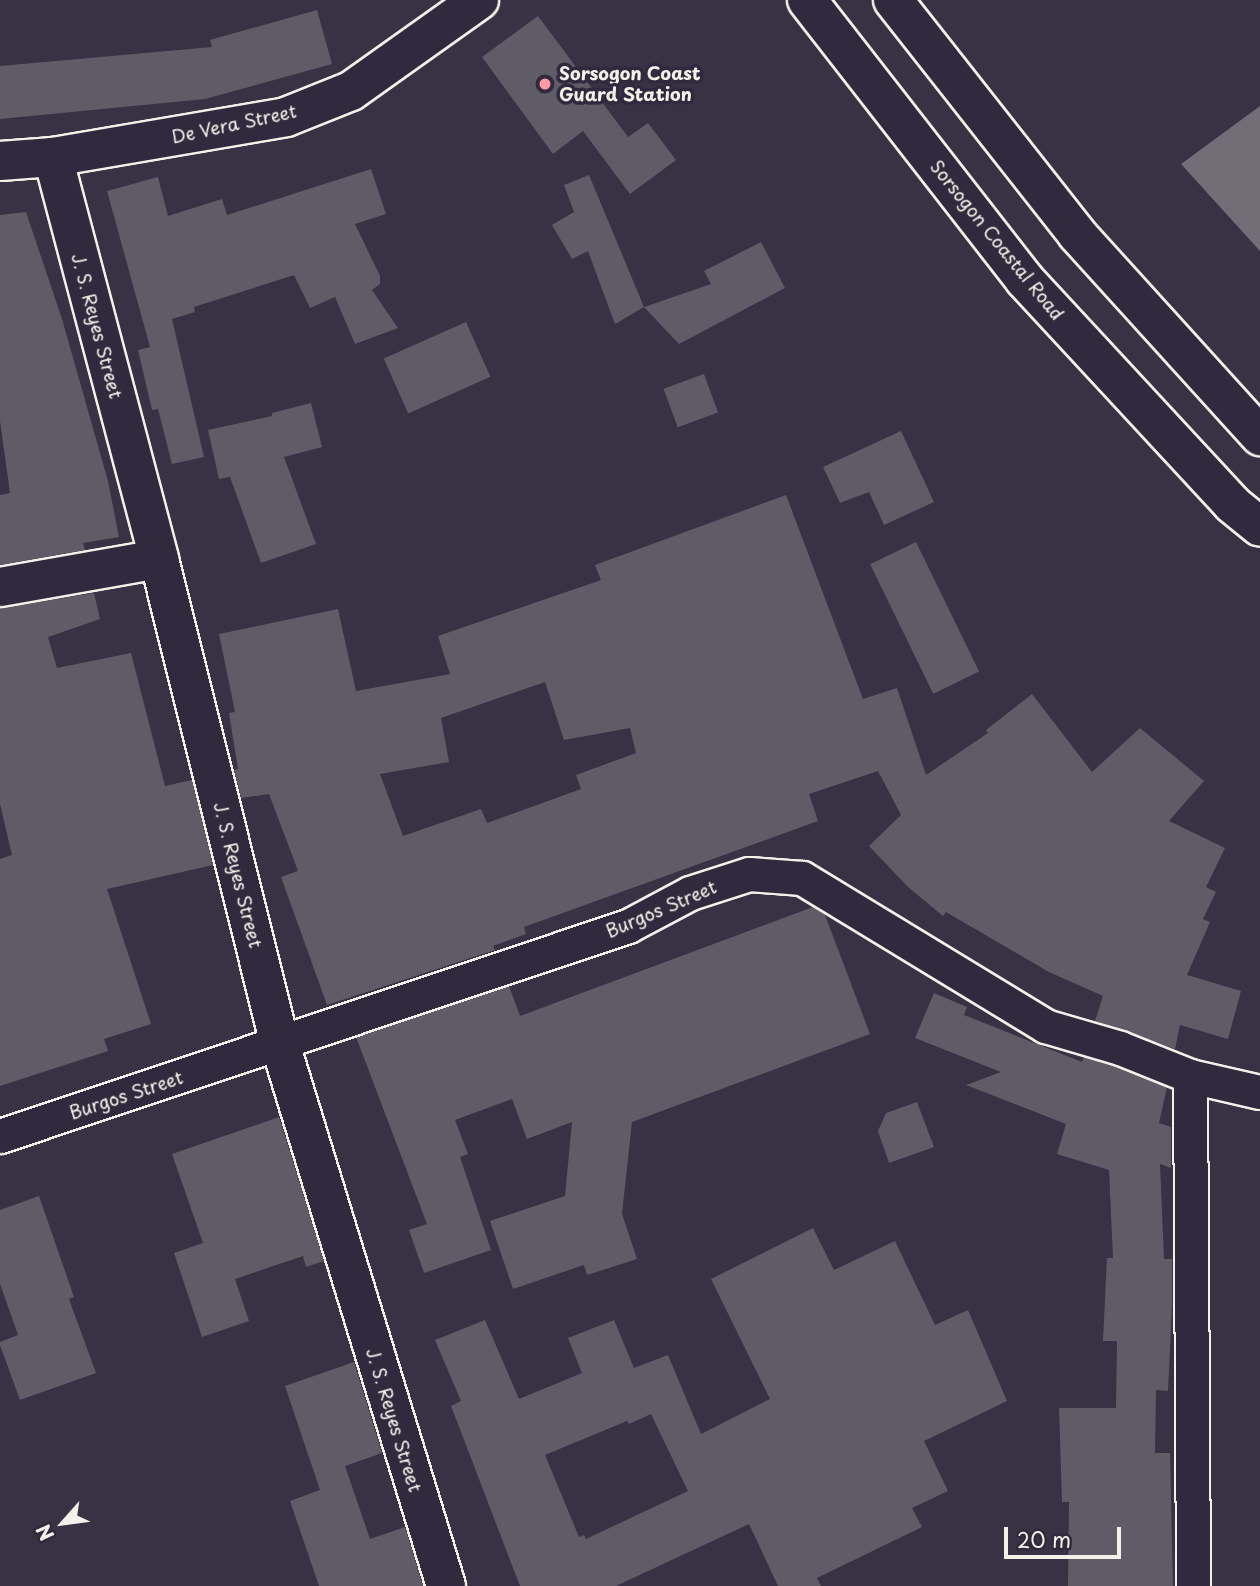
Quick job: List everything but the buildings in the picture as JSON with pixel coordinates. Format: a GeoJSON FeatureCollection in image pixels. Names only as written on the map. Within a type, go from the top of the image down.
{"type":"FeatureCollection","features":[{"type":"Feature","properties":{"kind":"main road","name":"De Vera Street"},"geometry":{"type":"LineString","coordinates":[[0,161],[52,157],[286,117],[351,91],[479,0]]}},
{"type":"Feature","properties":{"kind":"main road","name":"Sorsogon Coastal Road"},"geometry":{"type":"LineString","coordinates":[[807,0],[1024,279],[1232,503],[1260,527]]}},
{"type":"Feature","properties":{"kind":"main road"},"geometry":{"type":"LineString","coordinates":[[893,0],[1077,234],[1260,436]]}},
{"type":"Feature","properties":{"kind":"main road","name":"J. S. Reyes Street"},"geometry":{"type":"LineString","coordinates":[[52,157],[159,559],[280,1044],[446,1586]]}},
{"type":"Feature","properties":{"kind":"main road"},"geometry":{"type":"LineString","coordinates":[[0,587],[159,559]]}},
{"type":"Feature","properties":{"kind":"street","name":"Burgos Street"},"geometry":{"type":"LineString","coordinates":[[0,1136],[628,926],[690,893],[749,874],[802,878],[1045,1026],[1120,1048],[1190,1076],[1260,1092]]}},
{"type":"Feature","properties":{"kind":"street"},"geometry":{"type":"LineString","coordinates":[[1190,1076],[1193,1586]]}},
{"type":"Feature","properties":{"kind":"shaded area"},"geometry":{"type":"Polygon","coordinates":[[[1260,106],[1260,251],[1181,164],[1260,106]]]}},
{"type":"Feature","properties":{"kind":"place","name":"Sorsogon Coast Guard Station"},"geometry":{"type":"Point","coordinates":[545,84]}}]}
